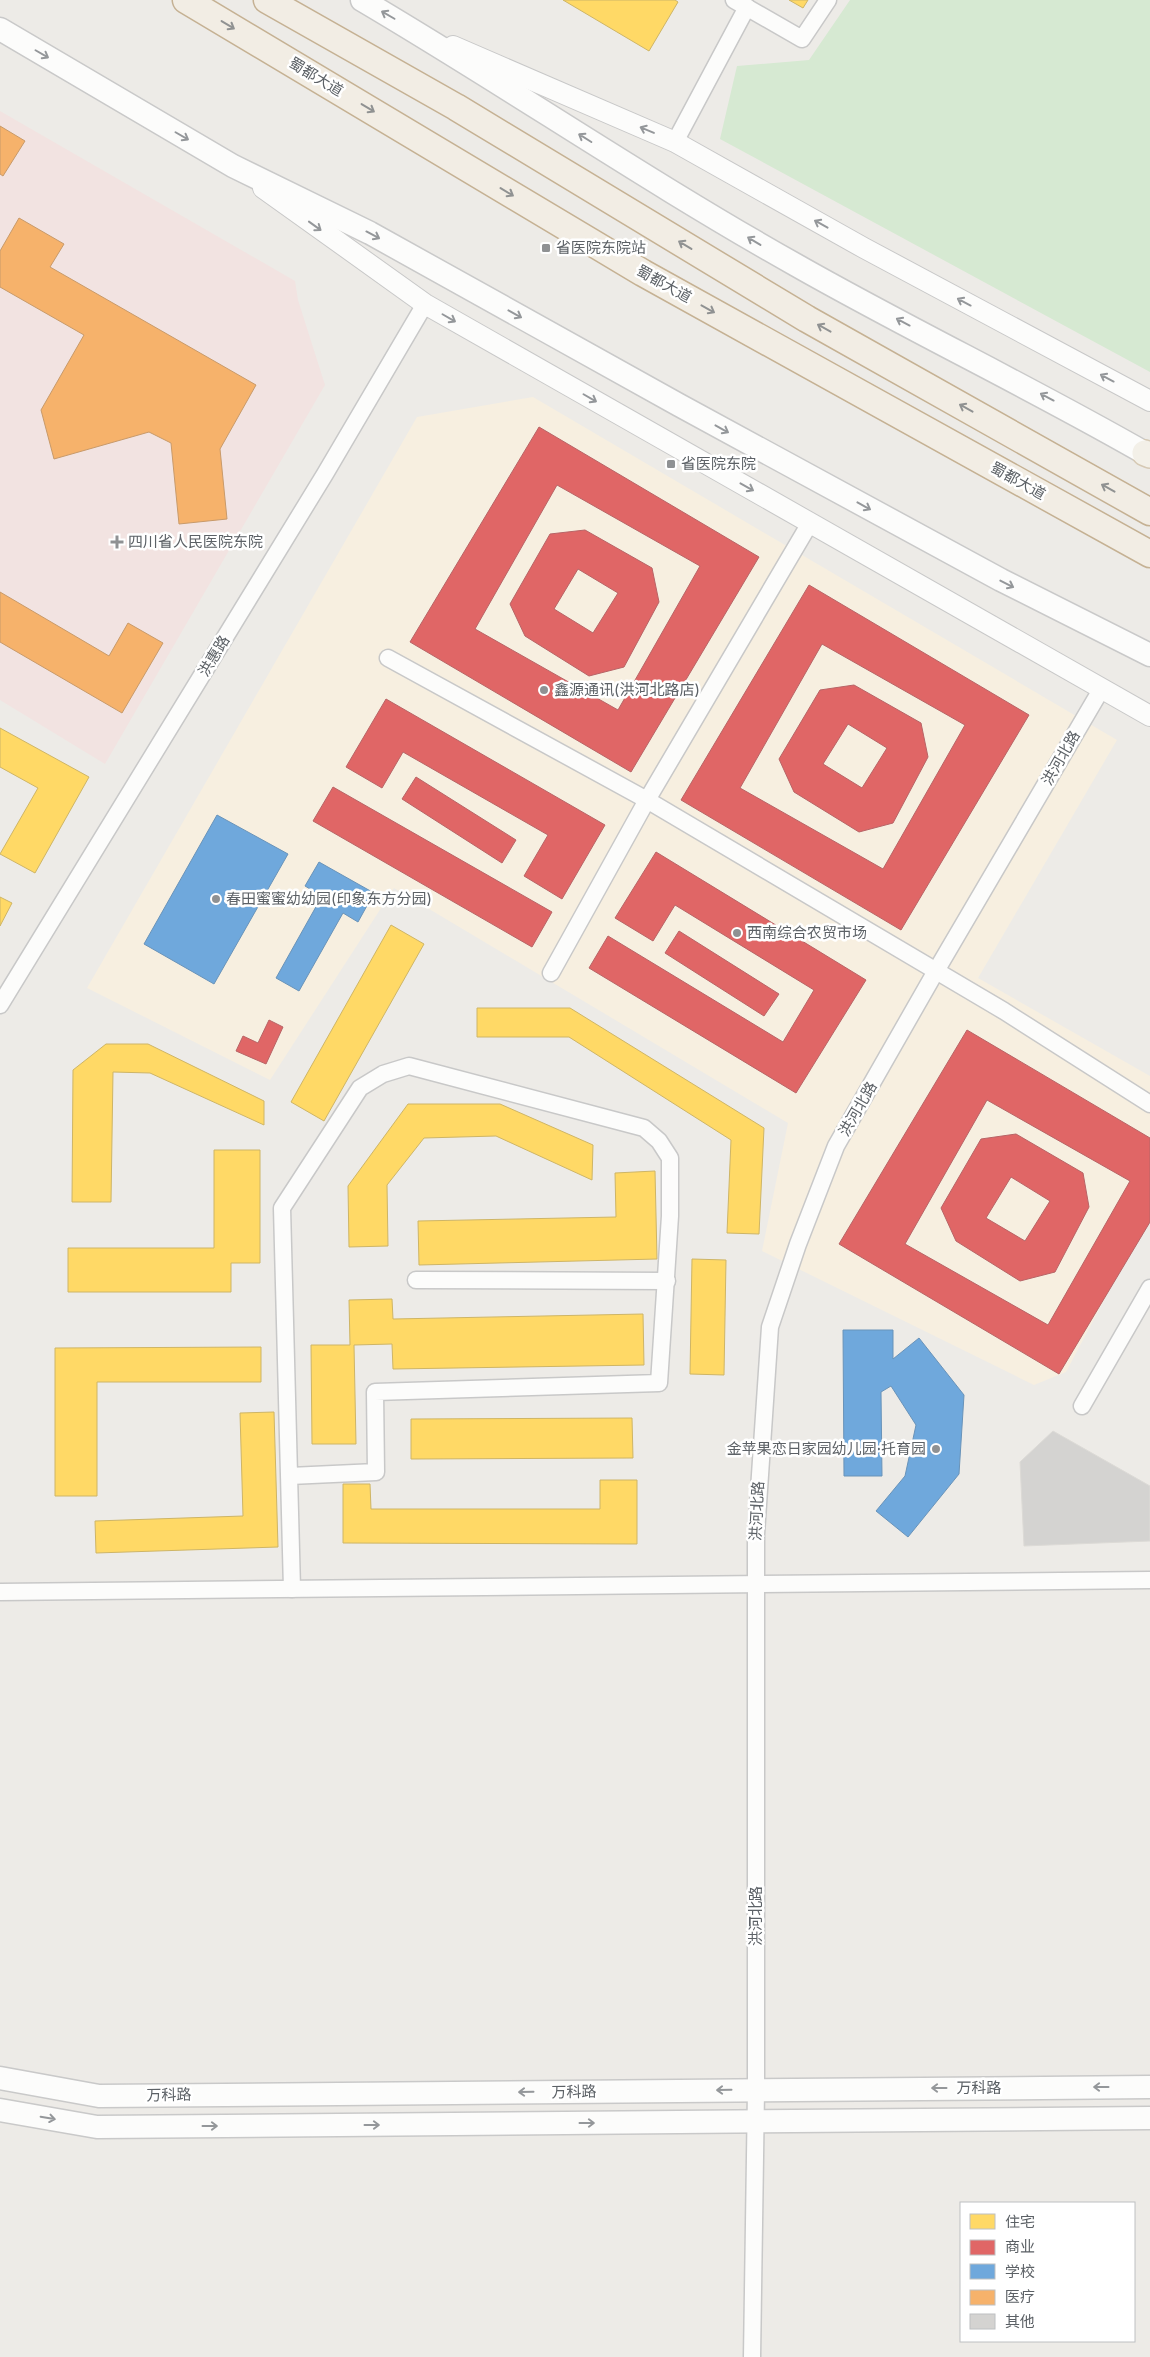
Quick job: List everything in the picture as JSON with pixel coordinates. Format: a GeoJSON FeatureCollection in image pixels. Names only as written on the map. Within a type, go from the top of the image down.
{"type":"FeatureCollection","features":[{"type":"Feature","properties":{"kind":"highway","name":"蜀都大道"},"geometry":{"type":"LineString","coordinates":[[186,0],[643,273],[1150,554]]}},
{"type":"Feature","properties":{"kind":"highway"},"geometry":{"type":"LineString","coordinates":[[267,0],[456,107],[807,319],[1150,512]]}},
{"type":"Feature","properties":{"kind":"main road"},"geometry":{"type":"LineString","coordinates":[[362,0],[410,28],[645,176],[796,266],[1052,400],[1148,455]]}},
{"type":"Feature","properties":{"kind":"main road"},"geometry":{"type":"LineString","coordinates":[[0,29],[234,166],[370,233],[679,405],[1001,580],[1150,655]]}},
{"type":"Feature","properties":{"kind":"main road","name":"万科路"},"geometry":{"type":"LineString","coordinates":[[0,2078],[99,2096],[1150,2086]]}},
{"type":"Feature","properties":{"kind":"main road","name":"万科路"},"geometry":{"type":"LineString","coordinates":[[0,2110],[97,2127],[1150,2118]]}},
{"type":"Feature","properties":{"kind":"street"},"geometry":{"type":"LineString","coordinates":[[676,142],[741,4],[802,39],[828,0]]}},
{"type":"Feature","properties":{"kind":"street"},"geometry":{"type":"LineString","coordinates":[[410,28],[676,142],[864,248],[1150,402]]}},
{"type":"Feature","properties":{"kind":"street"},"geometry":{"type":"LineString","coordinates":[[234,166],[424,304],[1150,716]]}},
{"type":"Feature","properties":{"kind":"street","name":"洪惠路"},"geometry":{"type":"LineString","coordinates":[[0,1005],[320,483],[424,304]]}},
{"type":"Feature","properties":{"kind":"street"},"geometry":{"type":"LineString","coordinates":[[551,973],[647,800],[810,523]]}},
{"type":"Feature","properties":{"kind":"street"},"geometry":{"type":"LineString","coordinates":[[388,658],[647,800],[1004,1011],[1150,1104]]}},
{"type":"Feature","properties":{"kind":"street","name":"洪河北路"},"geometry":{"type":"LineString","coordinates":[[752,2357],[756,2121],[756,1534],[770,1327],[798,1244],[836,1146],[1102,688]]}},
{"type":"Feature","properties":{"kind":"street"},"geometry":{"type":"LineString","coordinates":[[290,1476],[376,1472],[374,1392],[659,1383],[666,1281],[670,1158],[658,1141],[644,1128],[409,1066],[383,1074],[360,1088],[282,1208],[292,1589]]}},
{"type":"Feature","properties":{"kind":"street"},"geometry":{"type":"LineString","coordinates":[[416,1280],[666,1281]]}},
{"type":"Feature","properties":{"kind":"street"},"geometry":{"type":"LineString","coordinates":[[1082,1406],[1150,1288]]}},
{"type":"Feature","properties":{"kind":"street"},"geometry":{"type":"LineString","coordinates":[[0,1592],[1150,1580]]}},
{"type":"Feature","properties":{"kind":"shaded area","name":"四川省人民医院东院"},"geometry":{"type":"Polygon","coordinates":[[[0,111],[295,281],[298,300],[325,385],[105,764],[0,700],[0,111]]]}},
{"type":"Feature","properties":{"kind":"shaded area","name":"西南综合农贸市场"},"geometry":{"type":"Polygon","coordinates":[[[533,397],[1117,740],[978,978],[1150,1076],[1150,1213],[1066,1372],[1034,1385],[762,1251],[788,1123],[394,888],[270,1080],[87,988],[417,417],[533,397]]]}},
{"type":"Feature","properties":{"kind":"green space"},"geometry":{"type":"Polygon","coordinates":[[[850,0],[1150,0],[1150,372],[720,139],[737,66],[809,60],[850,0]]]}},
{"type":"Feature","properties":{"kind":"building: 住宅"},"geometry":{"type":"Polygon","coordinates":[[[563,0],[675,0],[678,2],[649,51],[563,0]]]}},
{"type":"Feature","properties":{"kind":"building: 住宅"},"geometry":{"type":"Polygon","coordinates":[[[789,0],[808,0],[803,8],[789,0]]]}},
{"type":"Feature","properties":{"kind":"building: 住宅"},"geometry":{"type":"Polygon","coordinates":[[[0,728],[89,777],[35,873],[0,854],[38,788],[0,767],[0,728]]]}},
{"type":"Feature","properties":{"kind":"building: 住宅"},"geometry":{"type":"Polygon","coordinates":[[[0,897],[12,903],[0,926],[0,897]]]}},
{"type":"Feature","properties":{"kind":"building: 住宅"},"geometry":{"type":"Polygon","coordinates":[[[391,925],[424,944],[324,1121],[291,1102],[391,925]]]}},
{"type":"Feature","properties":{"kind":"building: 住宅"},"geometry":{"type":"Polygon","coordinates":[[[477,1008],[570,1008],[764,1128],[759,1234],[727,1233],[731,1140],[569,1037],[477,1037],[477,1008]]]}},
{"type":"Feature","properties":{"kind":"building: 住宅"},"geometry":{"type":"Polygon","coordinates":[[[106,1044],[148,1044],[264,1101],[264,1125],[150,1073],[113,1072],[111,1202],[72,1202],[73,1070],[106,1044]]]}},
{"type":"Feature","properties":{"kind":"building: 住宅"},"geometry":{"type":"Polygon","coordinates":[[[408,1104],[500,1104],[593,1145],[592,1180],[496,1136],[424,1138],[387,1185],[388,1246],[349,1247],[348,1186],[408,1104]]]}},
{"type":"Feature","properties":{"kind":"building: 住宅"},"geometry":{"type":"Polygon","coordinates":[[[214,1150],[260,1150],[260,1263],[231,1263],[231,1292],[68,1292],[68,1248],[214,1248],[214,1150]]]}},
{"type":"Feature","properties":{"kind":"building: 住宅"},"geometry":{"type":"Polygon","coordinates":[[[655,1171],[657,1259],[419,1265],[418,1221],[616,1217],[615,1173],[655,1171]]]}},
{"type":"Feature","properties":{"kind":"building: 住宅"},"geometry":{"type":"Polygon","coordinates":[[[692,1259],[726,1260],[724,1375],[690,1374],[692,1259]]]}},
{"type":"Feature","properties":{"kind":"building: 住宅"},"geometry":{"type":"Polygon","coordinates":[[[392,1299],[393,1319],[643,1314],[644,1365],[393,1369],[392,1344],[354,1345],[356,1444],[312,1444],[311,1345],[350,1345],[349,1300],[392,1299]]]}},
{"type":"Feature","properties":{"kind":"building: 住宅"},"geometry":{"type":"Polygon","coordinates":[[[261,1347],[261,1382],[97,1382],[97,1496],[55,1496],[55,1348],[261,1347]]]}},
{"type":"Feature","properties":{"kind":"building: 住宅"},"geometry":{"type":"Polygon","coordinates":[[[274,1412],[278,1547],[96,1553],[95,1521],[243,1516],[240,1413],[274,1412]]]}},
{"type":"Feature","properties":{"kind":"building: 住宅"},"geometry":{"type":"Polygon","coordinates":[[[632,1418],[633,1458],[411,1459],[411,1419],[632,1418]]]}},
{"type":"Feature","properties":{"kind":"building: 住宅"},"geometry":{"type":"Polygon","coordinates":[[[600,1480],[637,1480],[637,1544],[343,1543],[343,1484],[370,1484],[371,1509],[600,1509],[600,1480]]]}},
{"type":"Feature","properties":{"kind":"building: 商业"},"geometry":{"type":"Polygon","coordinates":[[[539,427],[759,557],[631,772],[410,642],[539,427]],[[557,485],[475,629],[618,710],[700,566],[557,485]]]}},
{"type":"Feature","properties":{"kind":"building: 商业"},"geometry":{"type":"Polygon","coordinates":[[[585,530],[652,568],[659,602],[624,667],[589,676],[525,636],[510,604],[550,534],[585,530]],[[578,569],[554,609],[593,633],[618,593],[578,569]]]}},
{"type":"Feature","properties":{"kind":"building: 商业"},"geometry":{"type":"Polygon","coordinates":[[[809,585],[1029,715],[901,930],[681,800],[809,585]],[[822,644],[740,788],[883,869],[965,725],[822,644]]]}},
{"type":"Feature","properties":{"kind":"building: 商业"},"geometry":{"type":"Polygon","coordinates":[[[854,685],[921,723],[928,757],[893,823],[859,832],[794,792],[779,759],[820,690],[854,685]],[[848,724],[823,764],[862,788],[887,748],[848,724]]]}},
{"type":"Feature","properties":{"kind":"building: 商业"},"geometry":{"type":"Polygon","coordinates":[[[386,699],[605,825],[562,899],[524,876],[548,835],[403,752],[382,788],[346,767],[386,699]]]}},
{"type":"Feature","properties":{"kind":"building: 商业"},"geometry":{"type":"Polygon","coordinates":[[[416,777],[516,840],[502,863],[402,799],[416,777]]]}},
{"type":"Feature","properties":{"kind":"building: 商业"},"geometry":{"type":"Polygon","coordinates":[[[333,787],[552,912],[532,947],[313,821],[333,787]]]}},
{"type":"Feature","properties":{"kind":"building: 商业"},"geometry":{"type":"Polygon","coordinates":[[[656,852],[866,980],[796,1093],[589,968],[608,936],[783,1042],[814,990],[675,905],[653,941],[615,918],[656,852]]]}},
{"type":"Feature","properties":{"kind":"building: 商业"},"geometry":{"type":"Polygon","coordinates":[[[679,931],[779,994],[764,1016],[665,953],[679,931]]]}},
{"type":"Feature","properties":{"kind":"building: 商业"},"geometry":{"type":"Polygon","coordinates":[[[269,1020],[283,1027],[266,1064],[236,1051],[243,1036],[258,1043],[269,1020]]]}},
{"type":"Feature","properties":{"kind":"building: 商业"},"geometry":{"type":"Polygon","coordinates":[[[967,1030],[1150,1138],[1150,1222],[1059,1374],[839,1244],[967,1030]],[[987,1100],[905,1244],[1048,1325],[1130,1181],[987,1100]]]}},
{"type":"Feature","properties":{"kind":"building: 商业"},"geometry":{"type":"Polygon","coordinates":[[[1016,1134],[1083,1173],[1089,1207],[1055,1272],[1020,1281],[956,1241],[941,1208],[981,1139],[1016,1134]],[[1011,1177],[986,1218],[1025,1241],[1050,1201],[1011,1177]]]}},
{"type":"Feature","properties":{"kind":"building: 学校","name":"春田蜜蜜幼幼园(印象东方分园)"},"geometry":{"type":"Polygon","coordinates":[[[217,815],[288,854],[214,984],[144,944],[217,815]]]}},
{"type":"Feature","properties":{"kind":"building: 学校"},"geometry":{"type":"Polygon","coordinates":[[[319,862],[374,893],[358,922],[343,913],[299,991],[276,978],[322,896],[305,886],[319,862]]]}},
{"type":"Feature","properties":{"kind":"building: 学校","name":"金苹果恋日家园幼儿园·托育园"},"geometry":{"type":"Polygon","coordinates":[[[843,1330],[893,1330],[893,1359],[919,1338],[964,1395],[959,1474],[908,1537],[876,1511],[905,1476],[916,1425],[891,1386],[881,1392],[882,1476],[844,1476],[843,1330]]]}},
{"type":"Feature","properties":{"kind":"building: 医疗"},"geometry":{"type":"Polygon","coordinates":[[[0,126],[25,141],[3,176],[0,174],[0,126]]]}},
{"type":"Feature","properties":{"kind":"building: 医疗"},"geometry":{"type":"Polygon","coordinates":[[[19,218],[64,244],[50,267],[256,385],[220,449],[227,519],[179,524],[171,443],[149,432],[54,459],[41,410],[84,335],[0,287],[0,251],[19,218]]]}},
{"type":"Feature","properties":{"kind":"building: 医疗"},"geometry":{"type":"Polygon","coordinates":[[[0,592],[109,656],[128,623],[163,643],[122,713],[0,642],[0,592]]]}},
{"type":"Feature","properties":{"kind":"building: 其他"},"geometry":{"type":"Polygon","coordinates":[[[1053,1431],[1150,1486],[1150,1541],[1024,1546],[1020,1462],[1053,1431]]]}},
{"type":"Feature","properties":{"kind":"place","name":"省医院东院站"},"geometry":{"type":"Point","coordinates":[546,248]}},
{"type":"Feature","properties":{"kind":"place","name":"省医院东院"},"geometry":{"type":"Point","coordinates":[671,464]}},
{"type":"Feature","properties":{"kind":"place","name":"四川省人民医院东院"},"geometry":{"type":"Point","coordinates":[117,542]}},
{"type":"Feature","properties":{"kind":"place","name":"鑫源通讯(洪河北路店)"},"geometry":{"type":"Point","coordinates":[544,690]}},
{"type":"Feature","properties":{"kind":"place","name":"春田蜜蜜幼幼园(印象东方分园)"},"geometry":{"type":"Point","coordinates":[216,899]}},
{"type":"Feature","properties":{"kind":"place","name":"西南综合农贸市场"},"geometry":{"type":"Point","coordinates":[737,933]}},
{"type":"Feature","properties":{"kind":"place","name":"金苹果恋日家园幼儿园·托育园"},"geometry":{"type":"Point","coordinates":[936,1449]}}]}
